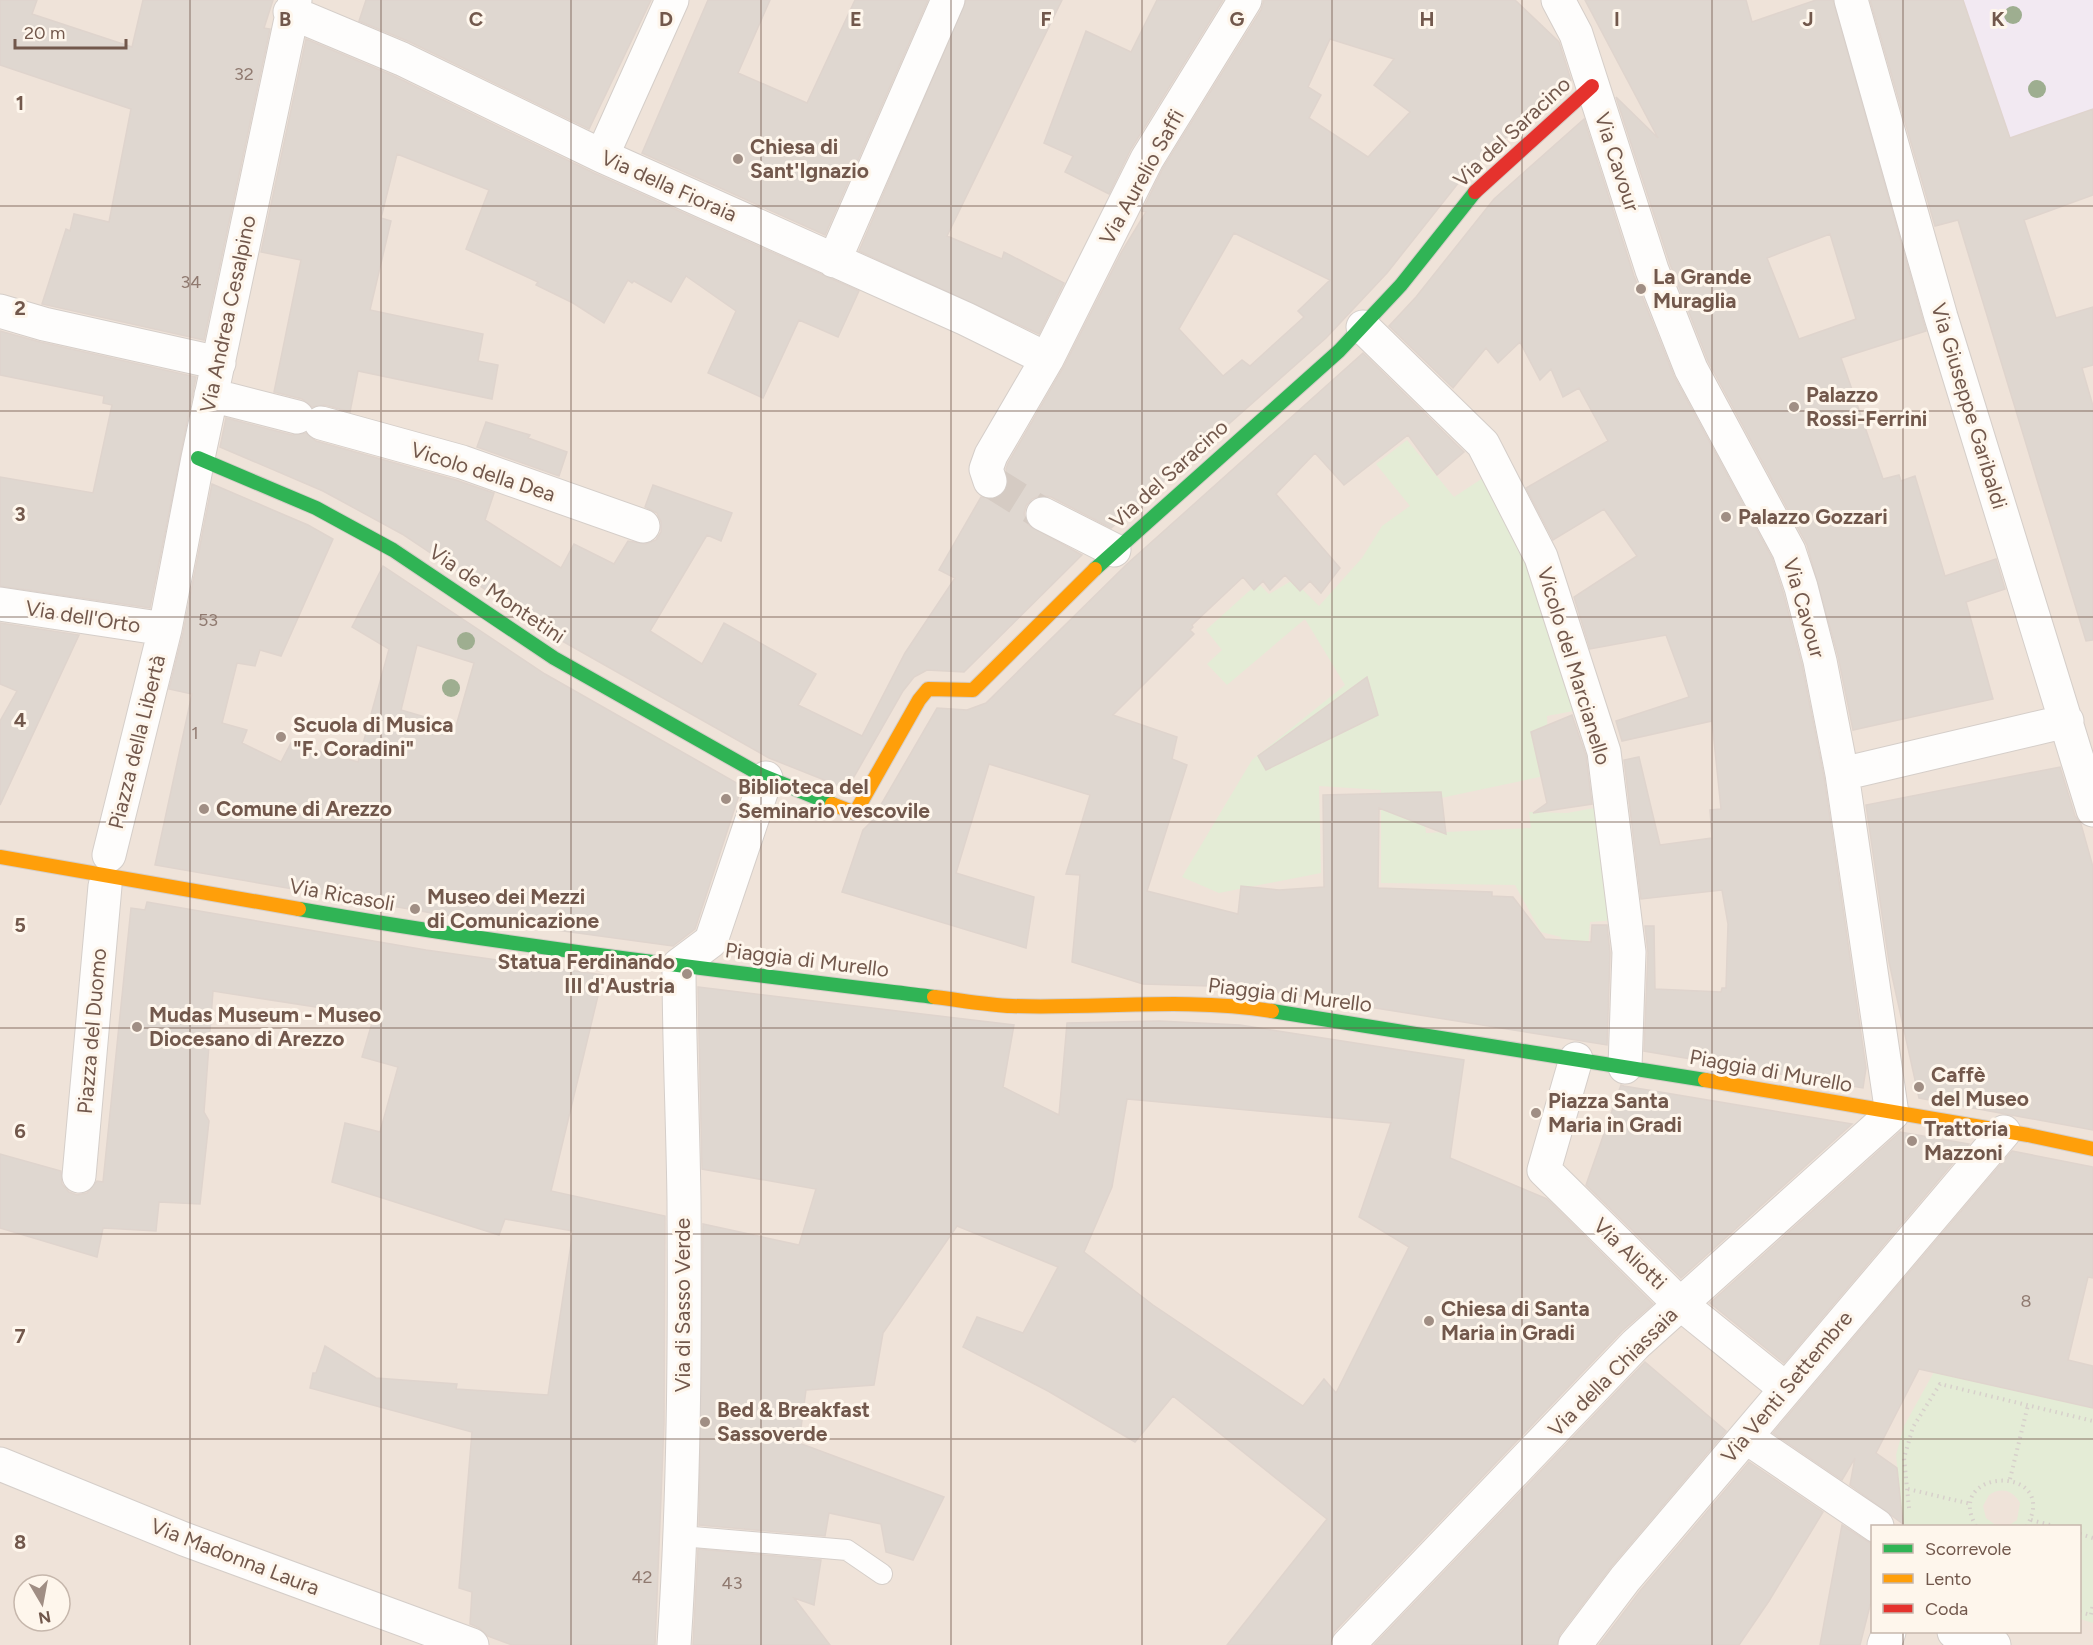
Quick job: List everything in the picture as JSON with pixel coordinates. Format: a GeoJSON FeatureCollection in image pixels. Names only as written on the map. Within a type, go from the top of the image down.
{"type":"FeatureCollection","features":[{"type":"Feature","properties":{"kind":"street"},"geometry":{"type":"LineString","coordinates":[[602,156],[672,0]]}},
{"type":"Feature","properties":{"kind":"street"},"geometry":{"type":"LineString","coordinates":[[834,261],[948,0]]}},
{"type":"Feature","properties":{"kind":"street","name":"Via Aurelio Saffi"},"geometry":{"type":"LineString","coordinates":[[990,481],[987,469],[991,455],[1047,359],[1147,159],[1245,0]]}},
{"type":"Feature","properties":{"kind":"street","name":"Via Cavour"},"geometry":{"type":"LineString","coordinates":[[1558,0],[1576,34],[1652,270],[1691,369],[1789,552],[1820,661],[1842,774],[1892,1114]]}},
{"type":"Feature","properties":{"kind":"street","name":"Via Giuseppe Garibaldi"},"geometry":{"type":"LineString","coordinates":[[1851,0],[1941,317],[2093,810]]}},
{"type":"Feature","properties":{"kind":"street","name":"Via della Fioraia"},"geometry":{"type":"LineString","coordinates":[[293,6],[602,156],[966,319],[1047,359]]}},
{"type":"Feature","properties":{"kind":"street","name":"Via Andrea Cesalpino"},"geometry":{"type":"LineString","coordinates":[[165,629],[198,458],[293,6]]}},
{"type":"Feature","properties":{"kind":"street","name":"Via del Saracino"},"geometry":{"type":"LineString","coordinates":[[766,778],[855,813],[919,700],[928,689],[938,688],[957,693],[973,690],[1114,550],[1300,387],[1363,327],[1401,285],[1480,186],[1592,86]]}},
{"type":"Feature","properties":{"kind":"street"},"geometry":{"type":"LineString","coordinates":[[0,310],[44,324],[219,363]]}},
{"type":"Feature","properties":{"kind":"street","name":"Vicolo del Marcianello"},"geometry":{"type":"LineString","coordinates":[[1363,327],[1483,444],[1541,557],[1604,752],[1629,952],[1625,1067]]}},
{"type":"Feature","properties":{"kind":"street","name":"Vicolo della Dea"},"geometry":{"type":"LineString","coordinates":[[211,395],[462,462],[643,526]]}},
{"type":"Feature","properties":{"kind":"street","name":"Via de' Montetini"},"geometry":{"type":"LineString","coordinates":[[198,458],[316,507],[393,550],[554,658],[766,778]]}},
{"type":"Feature","properties":{"kind":"street"},"geometry":{"type":"LineString","coordinates":[[1043,514],[1114,550]]}},
{"type":"Feature","properties":{"kind":"street","name":"Via dell'Orto"},"geometry":{"type":"LineString","coordinates":[[0,604],[165,629]]}},
{"type":"Feature","properties":{"kind":"street","name":"Piazza della Libertà"},"geometry":{"type":"LineString","coordinates":[[107,870],[165,629]]}},
{"type":"Feature","properties":{"kind":"street"},"geometry":{"type":"LineString","coordinates":[[1842,774],[2067,721]]}},
{"type":"Feature","properties":{"kind":"street"},"geometry":{"type":"LineString","coordinates":[[679,965],[711,941],[766,778]]}},
{"type":"Feature","properties":{"kind":"street","name":"Via Ricasoli"},"geometry":{"type":"LineString","coordinates":[[0,857],[429,932],[679,965]]}},
{"type":"Feature","properties":{"kind":"street","name":"Piazza del Duomo"},"geometry":{"type":"LineString","coordinates":[[79,1176],[107,870]]}},
{"type":"Feature","properties":{"kind":"street","name":"Piaggia di Murello"},"geometry":{"type":"LineString","coordinates":[[679,965],[1011,1006],[1159,1002],[1242,1006],[1625,1067],[2093,1149]]}},
{"type":"Feature","properties":{"kind":"street","name":"Via di Sasso Verde"},"geometry":{"type":"LineString","coordinates":[[674,1645],[681,1536],[684,1199],[679,965]]}},
{"type":"Feature","properties":{"kind":"street","name":"Via Aliotti"},"geometry":{"type":"LineString","coordinates":[[1576,1059],[1544,1170],[1681,1304],[1786,1389]]}},
{"type":"Feature","properties":{"kind":"street","name":"Via della Chiassaia"},"geometry":{"type":"LineString","coordinates":[[1348,1645],[1636,1344],[1892,1114]]}},
{"type":"Feature","properties":{"kind":"street","name":"Via Venti Settembre"},"geometry":{"type":"LineString","coordinates":[[1575,1645],[1625,1579],[2004,1132]]}},
{"type":"Feature","properties":{"kind":"street"},"geometry":{"type":"LineString","coordinates":[[1746,1437],[1873,1525]]}},
{"type":"Feature","properties":{"kind":"street","name":"Via Madonna Laura"},"geometry":{"type":"LineString","coordinates":[[0,1464],[184,1539],[472,1645]]}},
{"type":"Feature","properties":{"kind":"street"},"geometry":{"type":"LineString","coordinates":[[1957,1633],[1994,1645]]}},
{"type":"Feature","properties":{"kind":"lane"},"geometry":{"type":"LineString","coordinates":[[681,1536],[847,1550],[882,1574]]}},
{"type":"Feature","properties":{"kind":"path"},"geometry":{"type":"LineString","coordinates":[[1910,1517],[1904,1458],[1913,1427],[1940,1384],[2093,1421]]}},
{"type":"Feature","properties":{"kind":"path"},"geometry":{"type":"LineString","coordinates":[[2010,1479],[2028,1405]]}},
{"type":"Feature","properties":{"kind":"path"},"geometry":{"type":"LineString","coordinates":[[1975,1525],[1971,1515],[1971,1504],[1981,1486],[1990,1481],[2010,1479],[2027,1491],[2031,1500],[2031,1520],[2028,1525]]}},
{"type":"Feature","properties":{"kind":"path"},"geometry":{"type":"LineString","coordinates":[[1907,1489],[1971,1504]]}},
{"type":"Feature","properties":{"kind":"path"},"geometry":{"type":"LineString","coordinates":[[2031,1520],[2047,1525]]}},
{"type":"Feature","properties":{"kind":"path"},"geometry":{"type":"LineString","coordinates":[[2081,1612],[2091,1615],[2093,1603]]}},
{"type":"Feature","properties":{"kind":"shaded area"},"geometry":{"type":"Polygon","coordinates":[[[0,0],[2093,0],[2093,1645],[0,1645],[0,0]]]}},
{"type":"Feature","properties":{"kind":"shaded area"},"geometry":{"type":"Polygon","coordinates":[[[1879,0],[2093,0],[2093,171],[1954,221],[1879,0]]]}},
{"type":"Feature","properties":{"kind":"green space"},"geometry":{"type":"Polygon","coordinates":[[[1407,440],[1454,497],[1492,472],[1547,587],[1579,710],[1547,716],[1549,775],[1422,802],[1426,833],[1531,828],[1529,812],[1567,813],[1600,807],[1617,920],[1590,922],[1586,971],[1559,971],[1561,937],[1541,932],[1515,885],[1381,883],[1381,790],[1319,786],[1321,873],[1219,893],[1182,877],[1252,760],[1345,685],[1305,619],[1227,685],[1207,664],[1222,650],[1206,630],[1258,583],[1269,594],[1293,580],[1319,606],[1362,558],[1382,526],[1410,506],[1376,464],[1407,440]]]}},
{"type":"Feature","properties":{"kind":"green space"},"geometry":{"type":"Polygon","coordinates":[[[1934,1372],[2093,1408],[2093,1623],[2081,1619],[2081,1525],[2010,1525],[2017,1520],[2020,1503],[2014,1495],[2006,1491],[1998,1491],[1989,1495],[1983,1506],[1986,1518],[1996,1525],[1903,1525],[1896,1455],[1904,1426],[1934,1372]]]}},
{"type":"Feature","properties":{"kind":"building"},"geometry":{"type":"Polygon","coordinates":[[[0,0],[37,0],[32,14],[132,47],[143,0],[273,0],[264,28],[270,29],[204,340],[42,304],[66,229],[70,231],[74,214],[109,222],[131,109],[0,65],[0,0]]]}},
{"type":"Feature","properties":{"kind":"building"},"geometry":{"type":"Polygon","coordinates":[[[366,0],[651,0],[589,129],[410,42],[359,21],[366,0]]]}},
{"type":"Feature","properties":{"kind":"building"},"geometry":{"type":"Polygon","coordinates":[[[708,0],[770,0],[738,73],[807,103],[855,0],[928,0],[825,235],[642,153],[708,0]]]}},
{"type":"Feature","properties":{"kind":"building"},"geometry":{"type":"Polygon","coordinates":[[[966,0],[1062,0],[947,236],[1002,259],[1004,252],[1064,283],[1039,334],[859,251],[966,0]]]}},
{"type":"Feature","properties":{"kind":"building"},"geometry":{"type":"Polygon","coordinates":[[[1157,0],[1223,0],[1131,149],[1109,194],[1065,172],[1073,156],[1044,143],[1086,31],[1131,52],[1157,0]]]}},
{"type":"Feature","properties":{"kind":"building"},"geometry":{"type":"Polygon","coordinates":[[[1264,0],[1515,0],[1559,42],[1571,80],[1467,172],[1387,273],[1326,338],[1111,528],[1051,497],[1041,495],[1032,499],[1026,506],[1024,514],[1028,525],[1082,555],[964,672],[927,670],[914,677],[903,691],[847,789],[769,758],[564,642],[402,534],[323,491],[220,447],[226,418],[292,435],[306,433],[316,441],[456,480],[494,493],[485,520],[561,568],[574,544],[614,564],[628,541],[646,544],[656,540],[661,532],[661,522],[657,513],[645,507],[653,485],[732,513],[721,541],[707,535],[650,631],[702,664],[724,623],[816,674],[798,705],[862,736],[905,653],[955,578],[939,570],[981,497],[995,499],[1004,493],[1008,484],[1006,469],[1008,463],[1063,368],[1122,251],[1146,212],[1142,211],[1163,168],[1261,10],[1264,0]],[[1330,39],[1308,87],[1321,95],[1309,118],[1368,157],[1410,112],[1374,85],[1394,59],[1330,39]],[[1234,233],[1179,329],[1223,376],[1242,360],[1250,366],[1304,317],[1298,311],[1330,280],[1234,233]]]}},
{"type":"Feature","properties":{"kind":"building"},"geometry":{"type":"Polygon","coordinates":[[[1585,0],[1746,0],[1752,22],[1816,0],[1833,0],[1926,331],[1841,358],[1883,479],[1899,475],[1901,481],[1915,476],[1945,576],[1996,559],[2005,589],[1966,602],[1993,699],[1853,730],[1838,656],[1807,545],[1708,361],[1670,264],[1616,97],[1658,138],[1585,0]],[[1830,234],[1767,258],[1799,339],[1856,319],[1830,234]]]}},
{"type":"Feature","properties":{"kind":"building"},"geometry":{"type":"Polygon","coordinates":[[[1870,0],[1963,0],[2010,138],[2093,109],[2093,195],[2024,220],[2056,318],[2093,307],[2093,365],[2082,368],[2093,406],[2093,640],[2086,641],[1958,220],[1935,226],[1870,0]]]}},
{"type":"Feature","properties":{"kind":"building"},"geometry":{"type":"Polygon","coordinates":[[[306,39],[394,76],[594,173],[859,291],[838,337],[799,320],[763,398],[708,373],[736,311],[686,276],[671,302],[634,281],[632,283],[628,280],[604,323],[573,303],[536,285],[538,282],[466,249],[489,190],[397,154],[381,218],[391,221],[370,310],[483,334],[478,361],[498,365],[492,399],[358,371],[350,412],[325,405],[312,407],[302,399],[274,392],[301,260],[261,252],[306,39]]]}},
{"type":"Feature","properties":{"kind":"building"},"geometry":{"type":"Polygon","coordinates":[[[1584,119],[1634,276],[1674,376],[1772,558],[1783,592],[1802,665],[1824,777],[1866,1068],[1863,1088],[1644,1051],[1648,953],[1645,926],[1654,926],[1655,989],[1721,992],[1722,988],[1726,988],[1728,924],[1722,890],[1641,899],[1624,760],[1639,757],[1660,845],[1712,838],[1710,810],[1721,809],[1712,721],[1622,741],[1616,721],[1689,697],[1666,635],[1590,649],[1574,597],[1637,556],[1604,509],[1553,540],[1526,488],[1608,441],[1579,388],[1563,397],[1551,369],[1540,380],[1520,342],[1498,363],[1486,348],[1453,388],[1389,326],[1416,297],[1494,199],[1584,119]]]}},
{"type":"Feature","properties":{"kind":"building"},"geometry":{"type":"Polygon","coordinates":[[[0,331],[196,377],[150,608],[0,586],[0,477],[93,493],[112,405],[103,403],[104,396],[0,375],[0,331]]]}},
{"type":"Feature","properties":{"kind":"building"},"geometry":{"type":"Polygon","coordinates":[[[1363,353],[1464,452],[1437,475],[1408,435],[1344,485],[1315,453],[1276,494],[1340,568],[1321,593],[1310,581],[1300,591],[1285,575],[1270,590],[1263,581],[1254,590],[1243,577],[1192,625],[1190,630],[1194,634],[1113,715],[1177,737],[1172,759],[1187,765],[1147,891],[1238,914],[1241,886],[1279,890],[1324,887],[1323,795],[1441,792],[1446,834],[1379,808],[1378,888],[1492,892],[1492,896],[1513,897],[1545,939],[1591,942],[1592,925],[1607,925],[1610,953],[1607,1045],[1244,987],[1143,984],[1072,962],[1080,875],[1066,874],[1090,795],[989,764],[956,873],[1034,897],[1026,948],[842,892],[863,830],[871,822],[937,708],[967,710],[986,703],[1127,564],[1363,353]]]}},
{"type":"Feature","properties":{"kind":"building"},"geometry":{"type":"Polygon","coordinates":[[[486,422],[530,435],[528,438],[567,452],[559,476],[477,447],[486,422]]]}},
{"type":"Feature","properties":{"kind":"building"},"geometry":{"type":"Polygon","coordinates":[[[212,484],[308,525],[333,539],[281,656],[260,650],[255,666],[237,663],[222,723],[247,730],[242,743],[281,762],[291,743],[358,762],[389,649],[352,627],[383,566],[545,674],[742,786],[695,929],[673,946],[432,913],[155,865],[192,694],[169,689],[183,633],[212,484]],[[417,645],[401,710],[456,726],[474,663],[417,645]]]}},
{"type":"Feature","properties":{"kind":"building"},"geometry":{"type":"Polygon","coordinates":[[[0,623],[79,635],[0,805],[0,721],[17,691],[0,684],[0,623]]]}},
{"type":"Feature","properties":{"kind":"building"},"geometry":{"type":"Polygon","coordinates":[[[1367,677],[1378,715],[1266,770],[1258,756],[1367,677]]]}},
{"type":"Feature","properties":{"kind":"building"},"geometry":{"type":"Polygon","coordinates":[[[1572,715],[1586,756],[1592,804],[1533,813],[1547,803],[1531,732],[1572,715]]]}},
{"type":"Feature","properties":{"kind":"building"},"geometry":{"type":"Polygon","coordinates":[[[2060,767],[2075,816],[2081,824],[2093,867],[2093,1130],[1919,1098],[1889,962],[1866,805],[2060,767]]]}},
{"type":"Feature","properties":{"kind":"building"},"geometry":{"type":"Polygon","coordinates":[[[147,902],[426,950],[603,975],[551,1191],[665,1216],[664,1423],[655,1645],[512,1645],[488,1636],[470,1624],[472,1592],[459,1588],[472,1432],[310,1388],[313,1373],[316,1373],[325,1346],[376,1378],[457,1384],[456,1389],[548,1395],[573,1231],[505,1219],[499,1235],[332,1182],[345,1123],[380,1132],[398,1067],[362,1057],[374,1016],[213,991],[204,1112],[209,1121],[200,1204],[159,1202],[156,1231],[103,1228],[97,1257],[0,1228],[0,1154],[61,1171],[62,1184],[69,1192],[77,1195],[87,1193],[97,1181],[103,1182],[131,908],[145,910],[147,902]]]}},
{"type":"Feature","properties":{"kind":"building"},"geometry":{"type":"Polygon","coordinates":[[[698,987],[1014,1025],[1003,1087],[1059,1115],[1067,1023],[1159,1021],[1240,1025],[1464,1060],[1450,1158],[1547,1199],[1653,1304],[1622,1331],[1334,1632],[1330,1645],[1227,1645],[1327,1519],[1173,1396],[1135,1442],[1048,1391],[963,1347],[977,1317],[1023,1333],[1058,1267],[957,1226],[883,1333],[874,1385],[806,1390],[799,1443],[944,1497],[913,1560],[886,1552],[881,1524],[829,1513],[825,1536],[699,1525],[703,1224],[799,1245],[816,1189],[702,1169],[698,987]],[[1127,1099],[1112,1187],[1084,1252],[1153,1305],[1303,1406],[1324,1379],[1336,1393],[1409,1247],[1359,1217],[1391,1123],[1127,1099]]]}},
{"type":"Feature","properties":{"kind":"building"},"geometry":{"type":"Polygon","coordinates":[[[1621,1085],[1852,1124],[1681,1278],[1586,1185],[1621,1085]]]}},
{"type":"Feature","properties":{"kind":"building"},"geometry":{"type":"Polygon","coordinates":[[[1900,1132],[1969,1144],[1784,1363],[1710,1303],[1900,1132]]]}},
{"type":"Feature","properties":{"kind":"building"},"geometry":{"type":"Polygon","coordinates":[[[2012,1151],[2093,1167],[2093,1278],[2088,1277],[2068,1360],[2093,1366],[2093,1408],[1919,1369],[1876,1453],[1897,1468],[1903,1524],[1850,1485],[1855,1458],[1842,1480],[1773,1433],[2012,1151]]]}},
{"type":"Feature","properties":{"kind":"building"},"geometry":{"type":"Polygon","coordinates":[[[1645,1362],[1726,1431],[1611,1567],[1560,1634],[1557,1645],[1374,1645],[1645,1362]]]}},
{"type":"Feature","properties":{"kind":"building"},"geometry":{"type":"Polygon","coordinates":[[[1749,1462],[1823,1512],[1769,1601],[1739,1645],[1599,1645],[1640,1591],[1749,1462]]]}},
{"type":"Feature","properties":{"kind":"building"},"geometry":{"type":"Polygon","coordinates":[[[1842,1525],[1871,1543],[1871,1602],[1860,1645],[1820,1645],[1842,1525]]]}},
{"type":"Feature","properties":{"kind":"building"},"geometry":{"type":"Polygon","coordinates":[[[698,1549],[821,1560],[814,1605],[794,1598],[830,1645],[693,1645],[698,1549]]]}},
{"type":"Feature","properties":{"kind":"tunnel"},"geometry":{"type":"LineString","coordinates":[[990,481],[1043,514]]}},
{"type":"Feature","properties":{"kind":"traffic: fast"},"geometry":{"type":"LineString","coordinates":[[1095,569],[1339,351],[1401,285],[1475,192]]}},
{"type":"Feature","properties":{"kind":"traffic: fast"},"geometry":{"type":"LineString","coordinates":[[198,458],[316,508],[393,550],[554,658],[761,775],[832,804]]}},
{"type":"Feature","properties":{"kind":"traffic: fast"},"geometry":{"type":"LineString","coordinates":[[299,909],[537,946],[934,997]]}},
{"type":"Feature","properties":{"kind":"traffic: fast"},"geometry":{"type":"LineString","coordinates":[[1272,1011],[1705,1080]]}},
{"type":"Feature","properties":{"kind":"traffic: slow"},"geometry":{"type":"LineString","coordinates":[[832,804],[855,813],[919,700],[928,689],[973,690],[1095,569]]}},
{"type":"Feature","properties":{"kind":"traffic: slow"},"geometry":{"type":"LineString","coordinates":[[0,857],[299,909]]}},
{"type":"Feature","properties":{"kind":"traffic: slow"},"geometry":{"type":"LineString","coordinates":[[934,997],[1012,1006],[1174,1004],[1272,1011]]}},
{"type":"Feature","properties":{"kind":"traffic: slow"},"geometry":{"type":"LineString","coordinates":[[1705,1080],[2028,1135],[2093,1149]]}},
{"type":"Feature","properties":{"kind":"traffic: jam"},"geometry":{"type":"LineString","coordinates":[[1475,192],[1592,86]]}},
{"type":"Feature","properties":{"kind":"place","name":"Chiesa di Sant'Ignazio"},"geometry":{"type":"Point","coordinates":[738,159]}},
{"type":"Feature","properties":{"kind":"place","name":"La Grande Muraglia"},"geometry":{"type":"Point","coordinates":[1641,289]}},
{"type":"Feature","properties":{"kind":"place","name":"Palazzo Rossi-Ferrini"},"geometry":{"type":"Point","coordinates":[1794,407]}},
{"type":"Feature","properties":{"kind":"place","name":"Palazzo Gozzari"},"geometry":{"type":"Point","coordinates":[1726,517]}},
{"type":"Feature","properties":{"kind":"place","name":"Scuola di Musica \"F. Coradini\""},"geometry":{"type":"Point","coordinates":[281,737]}},
{"type":"Feature","properties":{"kind":"place","name":"Biblioteca del Seminario vescovile"},"geometry":{"type":"Point","coordinates":[726,799]}},
{"type":"Feature","properties":{"kind":"place","name":"Comune di Arezzo"},"geometry":{"type":"Point","coordinates":[204,809]}},
{"type":"Feature","properties":{"kind":"place","name":"Museo dei Mezzi di Comunicazione"},"geometry":{"type":"Point","coordinates":[415,909]}},
{"type":"Feature","properties":{"kind":"place","name":"Statua Ferdinando III d'Austria"},"geometry":{"type":"Point","coordinates":[687,974]}},
{"type":"Feature","properties":{"kind":"place","name":"Mudas Museum - Museo Diocesano di Arezzo"},"geometry":{"type":"Point","coordinates":[137,1027]}},
{"type":"Feature","properties":{"kind":"place","name":"Caffè del Museo"},"geometry":{"type":"Point","coordinates":[1919,1087]}},
{"type":"Feature","properties":{"kind":"place","name":"Piazza Santa Maria in Gradi"},"geometry":{"type":"Point","coordinates":[1536,1113]}},
{"type":"Feature","properties":{"kind":"place","name":"Trattoria Mazzoni"},"geometry":{"type":"Point","coordinates":[1912,1141]}},
{"type":"Feature","properties":{"kind":"place","name":"Chiesa di Santa Maria in Gradi"},"geometry":{"type":"Point","coordinates":[1429,1321]}},
{"type":"Feature","properties":{"kind":"place","name":"Bed & Breakfast Sassoverde"},"geometry":{"type":"Point","coordinates":[705,1422]}}]}
